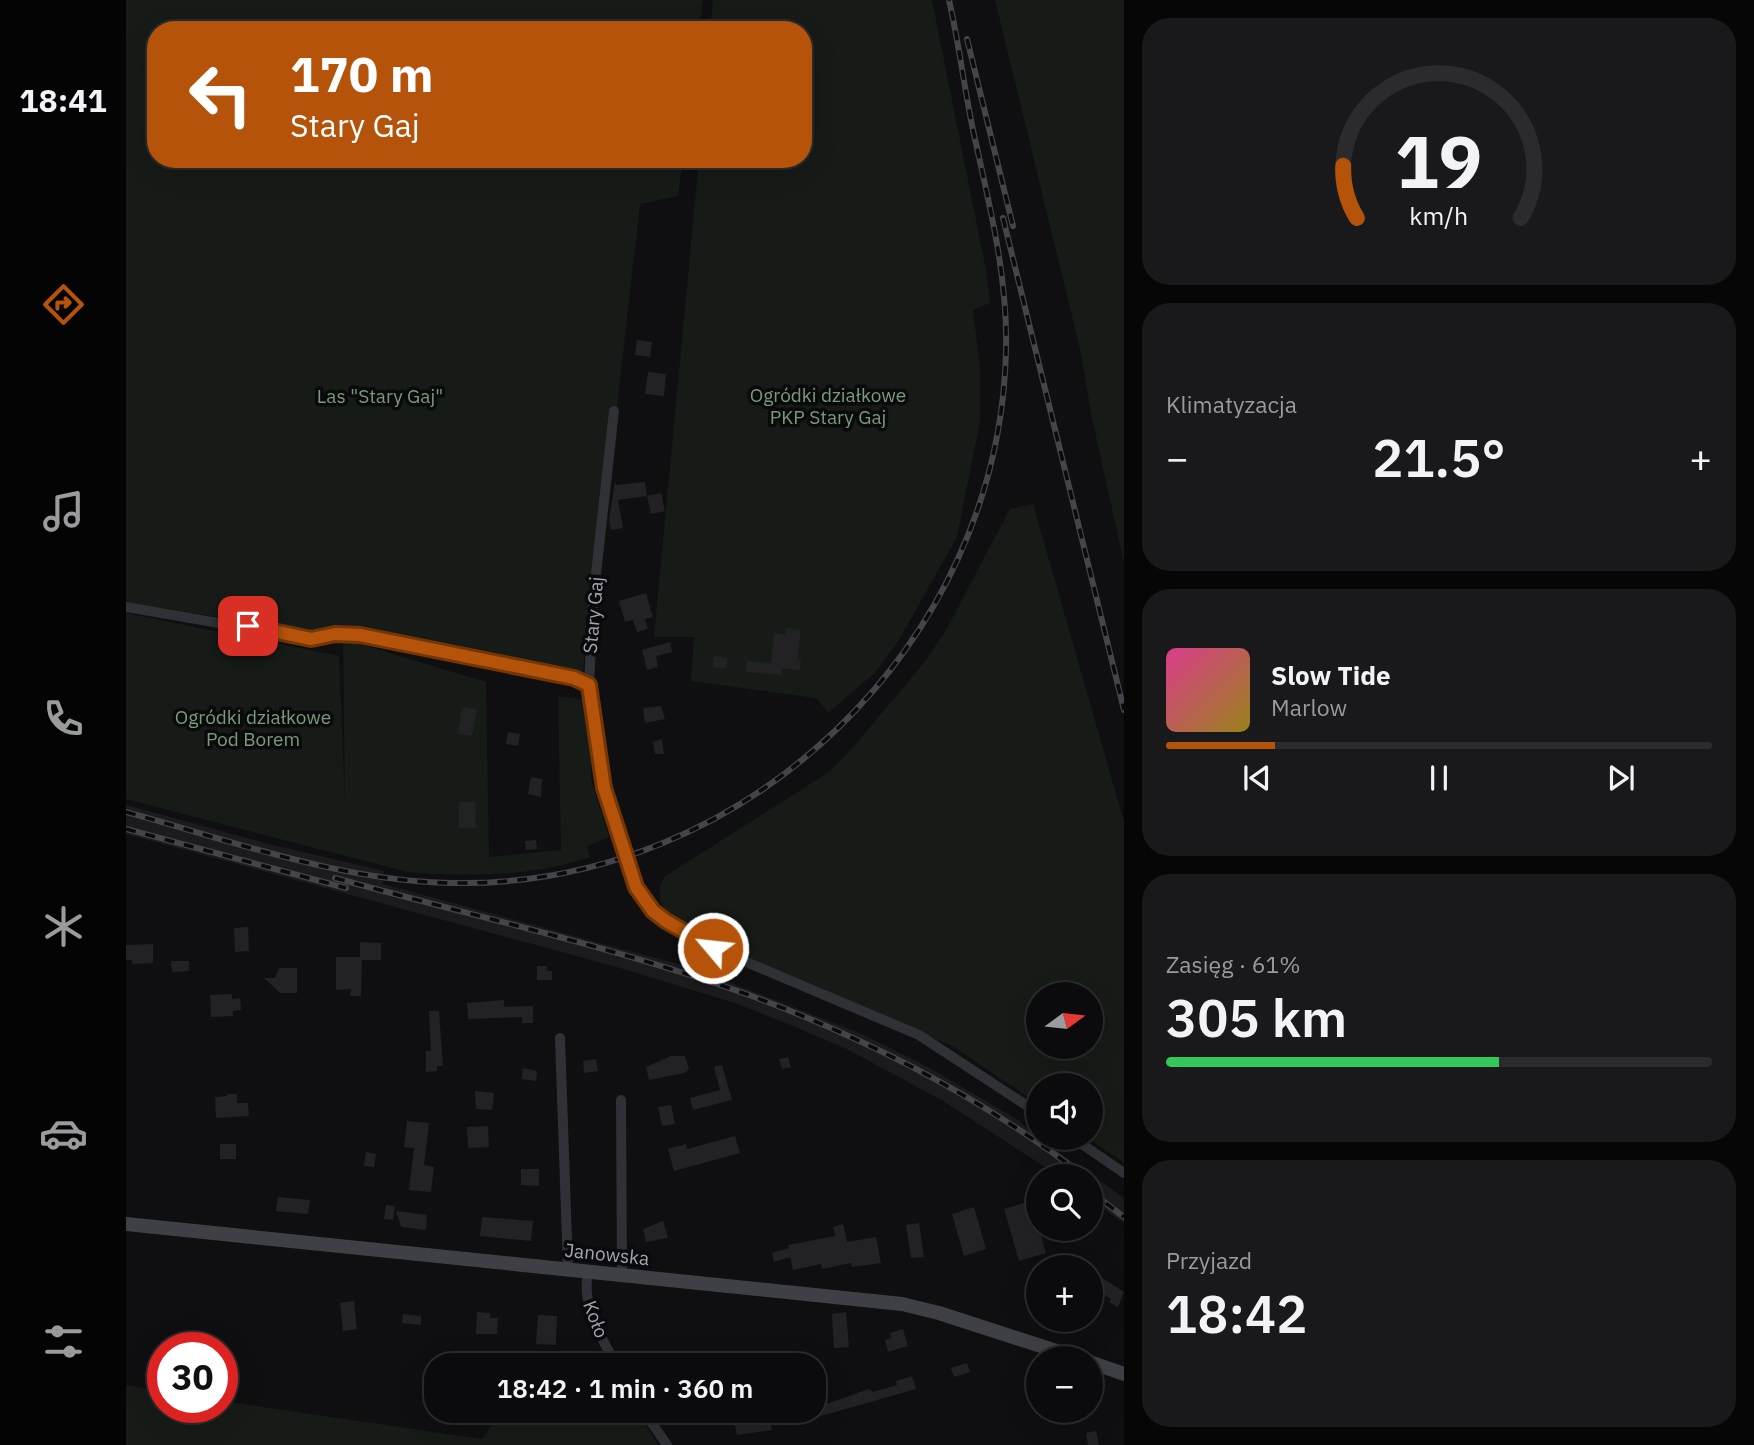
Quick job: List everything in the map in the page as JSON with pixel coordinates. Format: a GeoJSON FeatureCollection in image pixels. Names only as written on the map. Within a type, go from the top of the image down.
{"type":"FeatureCollection","features":[{"type":"Feature","properties":{"kind":"street","name":"Stary Gaj"},"geometry":{"type":"LineString","coordinates":[[126,607],[311,639],[335,634],[360,635],[574,678],[589,685],[593,601],[614,411]]}},
{"type":"Feature","properties":{"kind":"street"},"geometry":{"type":"LineString","coordinates":[[589,685],[604,788],[630,875],[653,911],[713,948],[919,1035],[1026,1105]]}},
{"type":"Feature","properties":{"kind":"street"},"geometry":{"type":"LineString","coordinates":[[561,1038],[568,1270]]}},
{"type":"Feature","properties":{"kind":"street"},"geometry":{"type":"LineString","coordinates":[[621,1100],[622,1275]]}},
{"type":"Feature","properties":{"kind":"street"},"geometry":{"type":"LineString","coordinates":[[1090,1150],[1124,1173]]}},
{"type":"Feature","properties":{"kind":"street","name":"Janowska"},"geometry":{"type":"LineString","coordinates":[[126,1224],[914,1306],[1039,1346]]}},
{"type":"Feature","properties":{"kind":"street","name":"Koło"},"geometry":{"type":"LineString","coordinates":[[588,1272],[585,1287],[591,1316],[609,1353]]}},
{"type":"Feature","properties":{"kind":"street"},"geometry":{"type":"LineString","coordinates":[[1103,1367],[1124,1374]]}},
{"type":"Feature","properties":{"kind":"street"},"geometry":{"type":"LineString","coordinates":[[652,1423],[667,1445]]}},
{"type":"Feature","properties":{"kind":"shaded area"},"geometry":{"type":"Polygon","coordinates":[[[126,805],[269,844],[384,871],[383,884],[696,969],[862,1034],[926,1066],[1018,1120],[1026,1127],[1026,1150],[1055,1150],[1075,1164],[1040,1164],[943,1101],[847,1049],[735,1003],[613,966],[126,834],[126,805]]]}},
{"type":"Feature","properties":{"kind":"shaded area"},"geometry":{"type":"Polygon","coordinates":[[[1103,1183],[1124,1198],[1124,1224],[1103,1208],[1103,1183]]]}},
{"type":"Feature","properties":{"kind":"green space","name":"Las \"Stary Gaj\""},"geometry":{"type":"Polygon","coordinates":[[[126,0],[703,0],[700,21],[147,21],[147,168],[682,168],[678,196],[640,204],[612,450],[591,583],[583,672],[330,631],[314,633],[126,602],[126,0]]]}},
{"type":"Feature","properties":{"kind":"green space","name":"Ogródki działkowe PKP Stary Gaj"},"geometry":{"type":"Polygon","coordinates":[[[713,0],[932,0],[986,270],[990,303],[973,310],[980,366],[980,421],[957,537],[899,640],[875,673],[828,713],[816,698],[691,681],[694,637],[654,637],[698,168],[812,168],[812,21],[711,21],[713,0]]]}},
{"type":"Feature","properties":{"kind":"green space"},"geometry":{"type":"Polygon","coordinates":[[[995,0],[1124,0],[1124,563],[1092,418],[1081,353],[995,0]]]}},
{"type":"Feature","properties":{"kind":"green space"},"geometry":{"type":"Polygon","coordinates":[[[1033,504],[1124,822],[1124,1163],[1103,1148],[1103,1073],[1026,1073],[1026,1096],[954,1047],[712,942],[679,925],[669,917],[660,901],[660,886],[664,877],[829,772],[923,664],[945,632],[1010,509],[1033,504]]]}},
{"type":"Feature","properties":{"kind":"green space","name":"Ogródki działkowe Pod Borem"},"geometry":{"type":"Polygon","coordinates":[[[126,613],[339,656],[345,802],[343,639],[486,682],[489,857],[561,850],[558,696],[586,700],[592,739],[591,779],[609,837],[587,846],[590,857],[523,872],[454,875],[408,872],[126,799],[126,613]]]}},
{"type":"Feature","properties":{"kind":"green space"},"geometry":{"type":"Polygon","coordinates":[[[126,1385],[147,1388],[147,1423],[238,1423],[238,1403],[482,1439],[493,1423],[644,1423],[658,1445],[126,1445],[126,1385]]]}},
{"type":"Feature","properties":{"kind":"building"},"geometry":{"type":"Polygon","coordinates":[[[637,340],[652,342],[650,357],[635,355],[637,340]]]}},
{"type":"Feature","properties":{"kind":"building"},"geometry":{"type":"Polygon","coordinates":[[[648,372],[666,374],[664,396],[645,394],[648,372]]]}},
{"type":"Feature","properties":{"kind":"building"},"geometry":{"type":"Polygon","coordinates":[[[615,481],[616,485],[645,482],[647,496],[618,500],[623,528],[611,530],[609,520],[615,481]]]}},
{"type":"Feature","properties":{"kind":"building"},"geometry":{"type":"Polygon","coordinates":[[[661,493],[665,511],[651,514],[647,496],[661,493]]]}},
{"type":"Feature","properties":{"kind":"building"},"geometry":{"type":"Polygon","coordinates":[[[646,593],[653,617],[645,619],[648,629],[637,632],[633,620],[625,622],[619,601],[646,593]]]}},
{"type":"Feature","properties":{"kind":"building"},"geometry":{"type":"Polygon","coordinates":[[[786,628],[801,630],[797,660],[801,661],[800,670],[781,668],[781,675],[746,672],[747,661],[771,663],[774,633],[786,635],[786,628]]]}},
{"type":"Feature","properties":{"kind":"building"},"geometry":{"type":"Polygon","coordinates":[[[670,642],[672,652],[656,656],[658,667],[647,670],[642,650],[670,642]]]}},
{"type":"Feature","properties":{"kind":"building"},"geometry":{"type":"Polygon","coordinates":[[[714,656],[727,658],[726,669],[713,667],[714,656]]]}},
{"type":"Feature","properties":{"kind":"building"},"geometry":{"type":"Polygon","coordinates":[[[661,706],[665,719],[645,723],[643,708],[661,706]]]}},
{"type":"Feature","properties":{"kind":"building"},"geometry":{"type":"Polygon","coordinates":[[[462,707],[477,709],[472,736],[458,734],[462,707]]]}},
{"type":"Feature","properties":{"kind":"building"},"geometry":{"type":"Polygon","coordinates":[[[508,732],[520,734],[518,746],[506,744],[508,732]]]}},
{"type":"Feature","properties":{"kind":"building"},"geometry":{"type":"Polygon","coordinates":[[[662,739],[664,754],[655,754],[653,742],[662,739]]]}},
{"type":"Feature","properties":{"kind":"building"},"geometry":{"type":"Polygon","coordinates":[[[531,777],[542,779],[541,797],[528,794],[531,777]]]}},
{"type":"Feature","properties":{"kind":"building"},"geometry":{"type":"Polygon","coordinates":[[[459,802],[475,802],[476,828],[459,828],[459,802]]]}},
{"type":"Feature","properties":{"kind":"building"},"geometry":{"type":"Polygon","coordinates":[[[536,840],[537,849],[526,850],[525,841],[536,840]]]}},
{"type":"Feature","properties":{"kind":"building"},"geometry":{"type":"Polygon","coordinates":[[[248,927],[249,951],[235,952],[234,928],[248,927]]]}},
{"type":"Feature","properties":{"kind":"building"},"geometry":{"type":"Polygon","coordinates":[[[360,942],[381,943],[381,960],[362,960],[361,996],[350,996],[351,989],[336,990],[336,957],[360,957],[360,942]]]}},
{"type":"Feature","properties":{"kind":"building"},"geometry":{"type":"Polygon","coordinates":[[[153,944],[153,963],[132,964],[132,960],[126,960],[126,945],[153,944]]]}},
{"type":"Feature","properties":{"kind":"building"},"geometry":{"type":"Polygon","coordinates":[[[171,961],[189,961],[189,971],[172,972],[171,961]]]}},
{"type":"Feature","properties":{"kind":"building"},"geometry":{"type":"Polygon","coordinates":[[[537,966],[547,966],[547,971],[552,971],[552,980],[537,980],[537,966]]]}},
{"type":"Feature","properties":{"kind":"building"},"geometry":{"type":"Polygon","coordinates":[[[279,968],[297,968],[297,993],[280,993],[264,978],[275,978],[279,968]]]}},
{"type":"Feature","properties":{"kind":"building"},"geometry":{"type":"Polygon","coordinates":[[[232,994],[232,999],[240,998],[241,1010],[233,1011],[233,1016],[211,1017],[210,995],[232,994]]]}},
{"type":"Feature","properties":{"kind":"building"},"geometry":{"type":"Polygon","coordinates":[[[504,1000],[504,1007],[533,1006],[533,1023],[522,1023],[522,1017],[468,1019],[467,1003],[504,1000]]]}},
{"type":"Feature","properties":{"kind":"building"},"geometry":{"type":"Polygon","coordinates":[[[429,1011],[439,1011],[443,1066],[437,1066],[437,1071],[426,1072],[426,1051],[431,1051],[429,1011]]]}},
{"type":"Feature","properties":{"kind":"building"},"geometry":{"type":"Polygon","coordinates":[[[671,1056],[685,1056],[689,1069],[684,1073],[649,1080],[646,1067],[671,1056]]]}},
{"type":"Feature","properties":{"kind":"building"},"geometry":{"type":"Polygon","coordinates":[[[788,1057],[791,1067],[782,1069],[779,1059],[788,1057]]]}},
{"type":"Feature","properties":{"kind":"building"},"geometry":{"type":"Polygon","coordinates":[[[596,1059],[598,1071],[584,1073],[583,1061],[596,1059]]]}},
{"type":"Feature","properties":{"kind":"building"},"geometry":{"type":"Polygon","coordinates":[[[722,1065],[732,1100],[693,1110],[690,1098],[720,1090],[714,1067],[722,1065]]]}},
{"type":"Feature","properties":{"kind":"building"},"geometry":{"type":"Polygon","coordinates":[[[523,1068],[537,1071],[536,1081],[522,1079],[523,1068]]]}},
{"type":"Feature","properties":{"kind":"building"},"geometry":{"type":"Polygon","coordinates":[[[475,1091],[494,1093],[492,1110],[476,1109],[475,1091]]]}},
{"type":"Feature","properties":{"kind":"building"},"geometry":{"type":"Polygon","coordinates":[[[237,1094],[237,1103],[248,1103],[249,1116],[216,1118],[215,1097],[237,1094]]]}},
{"type":"Feature","properties":{"kind":"building"},"geometry":{"type":"Polygon","coordinates":[[[671,1105],[675,1124],[662,1126],[658,1107],[671,1105]]]}},
{"type":"Feature","properties":{"kind":"building"},"geometry":{"type":"Polygon","coordinates":[[[407,1121],[429,1123],[424,1165],[434,1167],[431,1192],[409,1190],[414,1148],[404,1147],[407,1121]]]}},
{"type":"Feature","properties":{"kind":"building"},"geometry":{"type":"Polygon","coordinates":[[[488,1126],[489,1147],[468,1148],[467,1127],[488,1126]]]}},
{"type":"Feature","properties":{"kind":"building"},"geometry":{"type":"Polygon","coordinates":[[[735,1136],[740,1153],[674,1171],[668,1149],[686,1144],[687,1149],[735,1136]]]}},
{"type":"Feature","properties":{"kind":"building"},"geometry":{"type":"Polygon","coordinates":[[[220,1144],[236,1144],[236,1159],[220,1159],[220,1144]]]}},
{"type":"Feature","properties":{"kind":"building"},"geometry":{"type":"Polygon","coordinates":[[[366,1152],[376,1154],[374,1167],[364,1166],[366,1152]]]}},
{"type":"Feature","properties":{"kind":"building"},"geometry":{"type":"Polygon","coordinates":[[[521,1169],[539,1169],[539,1186],[521,1185],[521,1169]]]}},
{"type":"Feature","properties":{"kind":"building"},"geometry":{"type":"Polygon","coordinates":[[[278,1197],[310,1200],[308,1214],[276,1211],[278,1197]]]}},
{"type":"Feature","properties":{"kind":"building"},"geometry":{"type":"Polygon","coordinates":[[[1026,1202],[1026,1241],[1043,1241],[1046,1253],[1026,1255],[1026,1259],[1019,1261],[1004,1209],[1026,1202]]]}},
{"type":"Feature","properties":{"kind":"building"},"geometry":{"type":"Polygon","coordinates":[[[386,1205],[395,1206],[393,1220],[384,1219],[386,1205]]]}},
{"type":"Feature","properties":{"kind":"building"},"geometry":{"type":"Polygon","coordinates":[[[974,1207],[986,1249],[964,1256],[952,1214],[974,1207]]]}},
{"type":"Feature","properties":{"kind":"building"},"geometry":{"type":"Polygon","coordinates":[[[396,1211],[427,1215],[426,1230],[401,1227],[396,1211]]]}},
{"type":"Feature","properties":{"kind":"building"},"geometry":{"type":"Polygon","coordinates":[[[482,1217],[533,1221],[531,1241],[480,1236],[482,1217]]]}},
{"type":"Feature","properties":{"kind":"building"},"geometry":{"type":"Polygon","coordinates":[[[663,1221],[668,1238],[646,1242],[643,1229],[663,1221]]]}},
{"type":"Feature","properties":{"kind":"building"},"geometry":{"type":"Polygon","coordinates":[[[919,1223],[924,1257],[911,1258],[906,1225],[919,1223]]]}},
{"type":"Feature","properties":{"kind":"building"},"geometry":{"type":"Polygon","coordinates":[[[843,1224],[847,1242],[876,1237],[881,1263],[852,1267],[851,1263],[822,1269],[821,1264],[793,1270],[790,1257],[774,1262],[772,1253],[789,1248],[788,1245],[835,1236],[833,1227],[843,1224]]]}},
{"type":"Feature","properties":{"kind":"building"},"geometry":{"type":"Polygon","coordinates":[[[1103,1278],[1124,1292],[1118,1307],[1109,1302],[1111,1299],[1103,1294],[1103,1278]]]}},
{"type":"Feature","properties":{"kind":"building"},"geometry":{"type":"Polygon","coordinates":[[[354,1301],[357,1329],[343,1331],[340,1303],[354,1301]]]}},
{"type":"Feature","properties":{"kind":"building"},"geometry":{"type":"Polygon","coordinates":[[[477,1312],[490,1313],[490,1318],[498,1318],[497,1334],[476,1334],[477,1312]]]}},
{"type":"Feature","properties":{"kind":"building"},"geometry":{"type":"Polygon","coordinates":[[[846,1312],[849,1347],[834,1348],[832,1314],[846,1312]]]}},
{"type":"Feature","properties":{"kind":"building"},"geometry":{"type":"Polygon","coordinates":[[[403,1314],[421,1316],[421,1325],[402,1323],[403,1314]]]}},
{"type":"Feature","properties":{"kind":"building"},"geometry":{"type":"Polygon","coordinates":[[[538,1315],[557,1316],[556,1345],[536,1344],[538,1315]]]}},
{"type":"Feature","properties":{"kind":"building"},"geometry":{"type":"Polygon","coordinates":[[[903,1329],[908,1346],[888,1352],[885,1340],[891,1338],[890,1333],[903,1329]]]}},
{"type":"Feature","properties":{"kind":"building"},"geometry":{"type":"Polygon","coordinates":[[[967,1363],[970,1372],[954,1377],[951,1368],[967,1363]]]}},
{"type":"Feature","properties":{"kind":"building"},"geometry":{"type":"Polygon","coordinates":[[[912,1376],[916,1389],[826,1415],[826,1404],[869,1389],[873,1392],[897,1385],[896,1381],[912,1376]]]}},
{"type":"Feature","properties":{"kind":"building"},"geometry":{"type":"Polygon","coordinates":[[[734,1423],[770,1423],[772,1430],[737,1435],[734,1423]]]}},
{"type":"Feature","properties":{"kind":"building"},"geometry":{"type":"Polygon","coordinates":[[[1096,1431],[1099,1445],[1088,1445],[1086,1433],[1096,1431]]]}},
{"type":"Feature","properties":{"kind":"railway"},"geometry":{"type":"LineString","coordinates":[[126,812],[287,858],[368,875],[451,883],[559,874],[661,844],[754,795],[836,730],[905,650],[958,559],[992,459],[1006,351],[1004,295],[996,240],[949,0]]}},
{"type":"Feature","properties":{"kind":"railway"},"geometry":{"type":"LineString","coordinates":[[967,39],[1013,226]]}},
{"type":"Feature","properties":{"kind":"railway"},"geometry":{"type":"LineString","coordinates":[[1003,218],[1124,710]]}},
{"type":"Feature","properties":{"kind":"railway"},"geometry":{"type":"LineString","coordinates":[[126,829],[346,888]]}},
{"type":"Feature","properties":{"kind":"railway"},"geometry":{"type":"LineString","coordinates":[[335,878],[647,962],[793,1012],[924,1073],[1006,1121],[1068,1164]]}},
{"type":"Feature","properties":{"kind":"railway"},"geometry":{"type":"LineString","coordinates":[[1103,1201],[1124,1217]]}},
{"type":"Feature","properties":{"kind":"route"},"geometry":{"type":"LineString","coordinates":[[248,626],[311,639],[335,634],[360,635],[574,678],[589,685],[604,788],[630,875],[653,911],[678,929],[713,948]]}}]}
